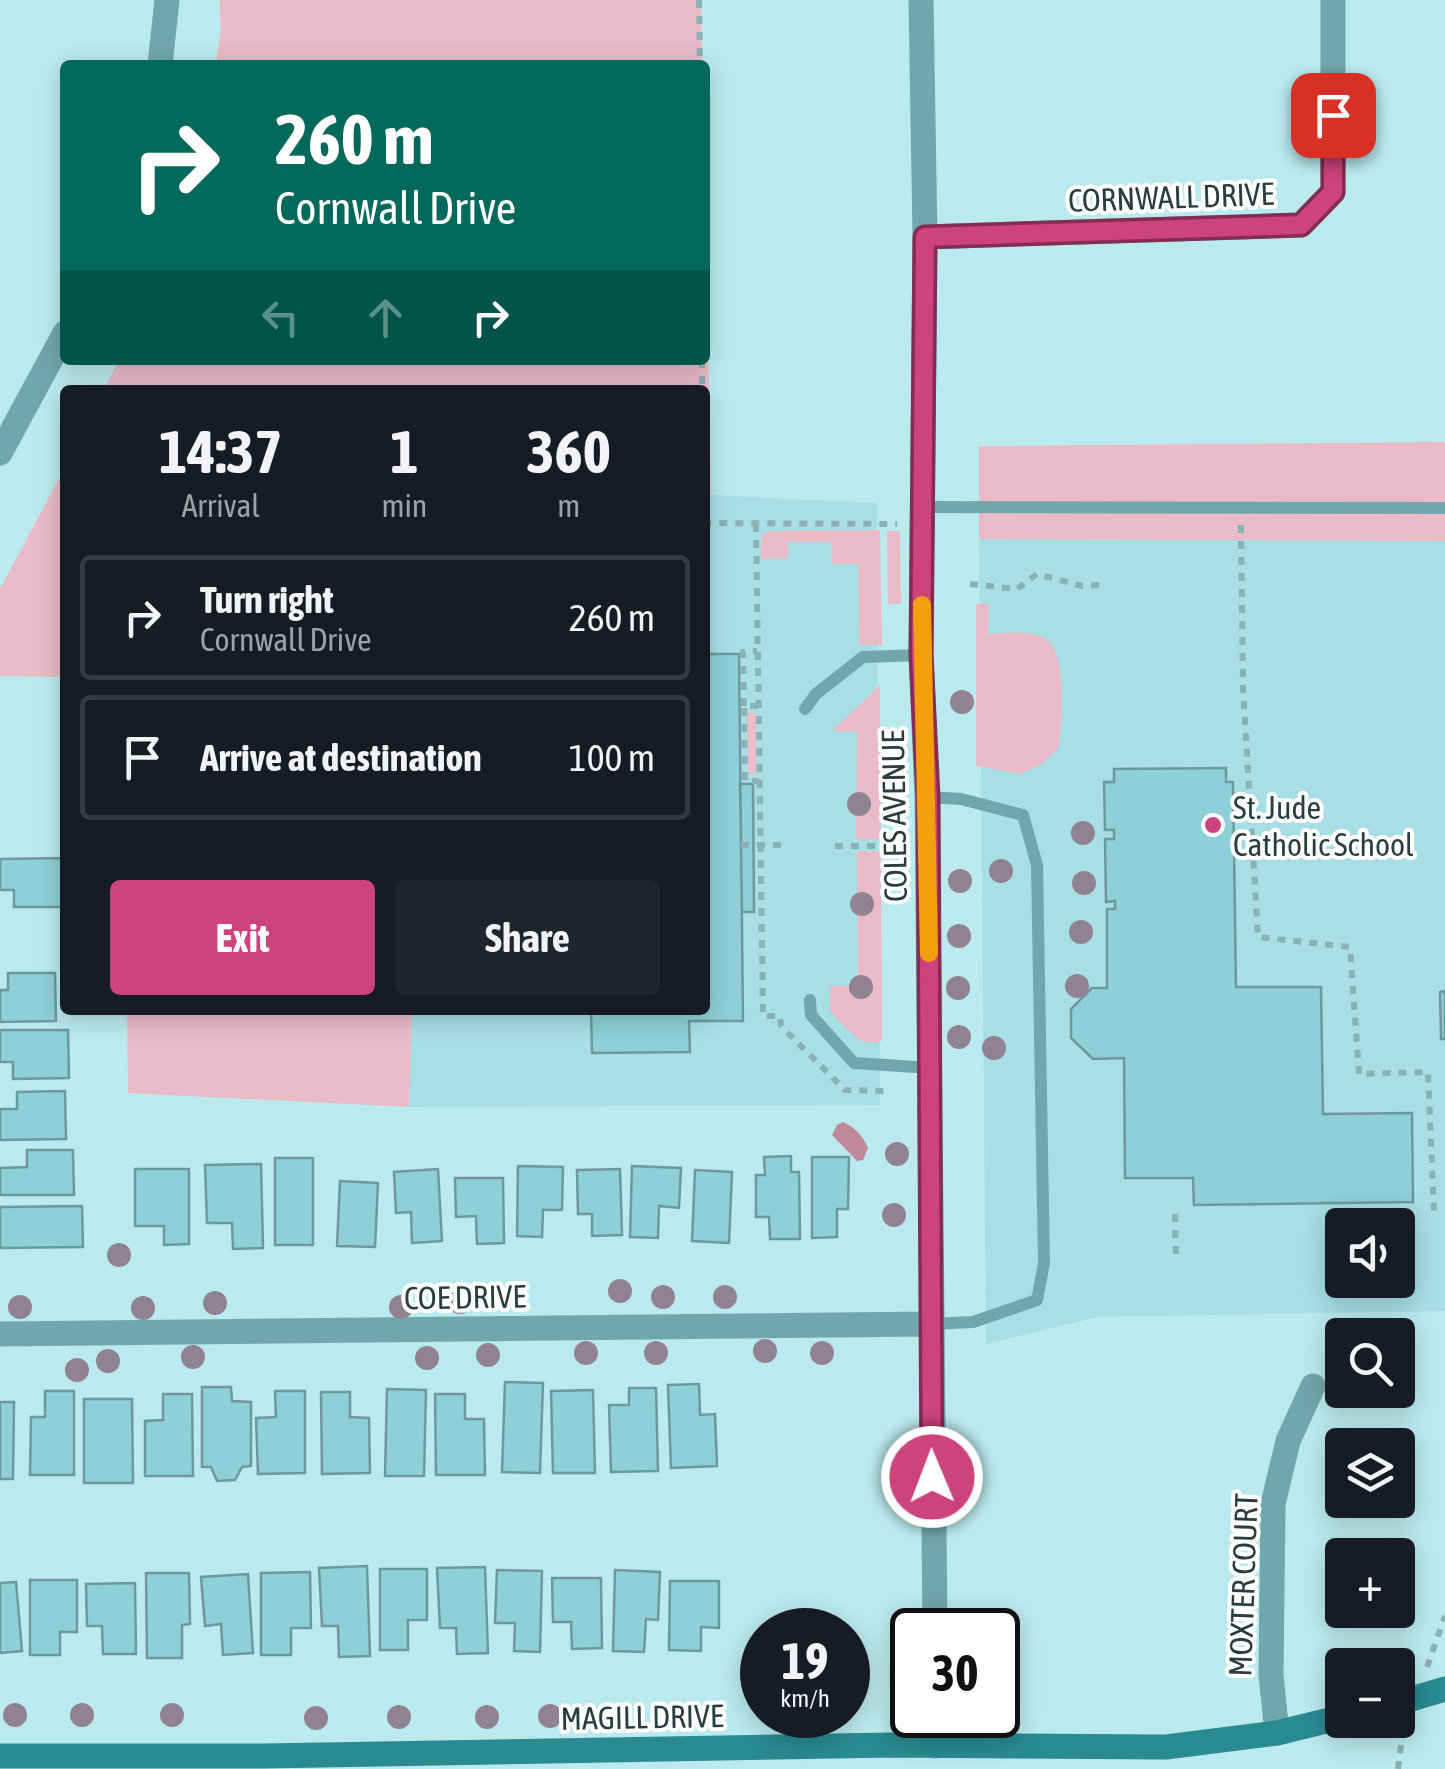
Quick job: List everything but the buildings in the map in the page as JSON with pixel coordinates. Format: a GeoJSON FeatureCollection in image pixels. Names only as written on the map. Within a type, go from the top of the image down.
{"type":"FeatureCollection","features":[{"type":"Feature","properties":{"kind":"street"},"geometry":{"type":"LineString","coordinates":[[161,60],[167,0]]}},
{"type":"Feature","properties":{"kind":"street","name":"COLES AVENUE"},"geometry":{"type":"LineString","coordinates":[[921,0],[925,237],[913,516],[928,797],[934,1608]]}},
{"type":"Feature","properties":{"kind":"street","name":"CORNWALL DRIVE"},"geometry":{"type":"LineString","coordinates":[[925,237],[1301,225],[1333,192],[1333,0]]}},
{"type":"Feature","properties":{"kind":"street"},"geometry":{"type":"LineString","coordinates":[[0,453],[60,342]]}},
{"type":"Feature","properties":{"kind":"street","name":"COE DRIVE"},"geometry":{"type":"LineString","coordinates":[[0,1334],[930,1324]]}},
{"type":"Feature","properties":{"kind":"street","name":"MOXTER COURT"},"geometry":{"type":"LineString","coordinates":[[1276,1734],[1271,1675],[1273,1504],[1288,1442],[1314,1386]]}},
{"type":"Feature","properties":{"kind":"street"},"geometry":{"type":"LineString","coordinates":[[1415,1698],[1445,1690]]}},
{"type":"Feature","properties":{"kind":"street","name":"MAGILL DRIVE"},"geometry":{"type":"LineString","coordinates":[[0,1756],[263,1762],[935,1746],[1166,1747],[1276,1734],[1325,1721]]}},
{"type":"Feature","properties":{"kind":"street"},"geometry":{"type":"LineString","coordinates":[[935,1738],[935,1746]]}},
{"type":"Feature","properties":{"kind":"lane"},"geometry":{"type":"LineString","coordinates":[[913,516],[1445,508]]}},
{"type":"Feature","properties":{"kind":"lane"},"geometry":{"type":"LineString","coordinates":[[805,709],[816,694],[863,656],[921,655]]}},
{"type":"Feature","properties":{"kind":"lane"},"geometry":{"type":"LineString","coordinates":[[928,797],[961,798],[1023,815],[1037,865],[1044,1263],[1037,1300],[973,1322],[930,1324]]}},
{"type":"Feature","properties":{"kind":"lane"},"geometry":{"type":"LineString","coordinates":[[810,1000],[810,1015],[854,1063],[931,1068]]}},
{"type":"Feature","properties":{"kind":"path"},"geometry":{"type":"LineString","coordinates":[[699,0],[700,60]]}},
{"type":"Feature","properties":{"kind":"path"},"geometry":{"type":"LineString","coordinates":[[1240,509],[1243,688],[1258,937],[1350,948],[1359,1074],[1428,1072],[1434,1211]]}},
{"type":"Feature","properties":{"kind":"path"},"geometry":{"type":"LineString","coordinates":[[710,524],[913,516]]}},
{"type":"Feature","properties":{"kind":"path"},"geometry":{"type":"LineString","coordinates":[[756,524],[763,1016],[780,1016],[781,1026],[845,1090],[886,1091]]}},
{"type":"Feature","properties":{"kind":"path"},"geometry":{"type":"LineString","coordinates":[[970,584],[1017,589],[1036,574],[1082,586],[1100,585]]}},
{"type":"Feature","properties":{"kind":"path"},"geometry":{"type":"LineString","coordinates":[[758,652],[743,652],[745,781],[759,781]]}},
{"type":"Feature","properties":{"kind":"path"},"geometry":{"type":"LineString","coordinates":[[744,706],[758,706]]}},
{"type":"Feature","properties":{"kind":"path"},"geometry":{"type":"LineString","coordinates":[[741,845],[789,846]]}},
{"type":"Feature","properties":{"kind":"path"},"geometry":{"type":"LineString","coordinates":[[834,846],[886,846]]}},
{"type":"Feature","properties":{"kind":"path"},"geometry":{"type":"LineString","coordinates":[[1175,1214],[1176,1259]]}},
{"type":"Feature","properties":{"kind":"shaded area"},"geometry":{"type":"Polygon","coordinates":[[[219,0],[701,0],[702,60],[217,60],[221,27],[219,0]]]}},
{"type":"Feature","properties":{"kind":"shaded area"},"geometry":{"type":"Polygon","coordinates":[[[116,365],[708,365],[709,385],[106,385],[116,365]]]}},
{"type":"Feature","properties":{"kind":"shaded area"},"geometry":{"type":"Polygon","coordinates":[[[1445,442],[1445,541],[979,539],[979,446],[1445,442]]]}},
{"type":"Feature","properties":{"kind":"shaded area"},"geometry":{"type":"Polygon","coordinates":[[[60,476],[60,677],[0,676],[0,589],[60,476]]]}},
{"type":"Feature","properties":{"kind":"shaded area"},"geometry":{"type":"Polygon","coordinates":[[[710,496],[877,503],[880,1105],[409,1107],[412,1015],[710,1015],[710,496]]]}},
{"type":"Feature","properties":{"kind":"shaded area"},"geometry":{"type":"Polygon","coordinates":[[[880,530],[882,645],[859,645],[858,564],[832,564],[831,542],[788,542],[788,558],[761,559],[761,537],[769,531],[880,530]]]}},
{"type":"Feature","properties":{"kind":"shaded area"},"geometry":{"type":"Polygon","coordinates":[[[887,531],[900,531],[901,604],[888,604],[887,531]]]}},
{"type":"Feature","properties":{"kind":"shaded area","name":"St. Jude Catholic School"},"geometry":{"type":"Polygon","coordinates":[[[979,539],[1445,541],[1445,1311],[1098,1317],[986,1344],[979,539]]]}},
{"type":"Feature","properties":{"kind":"shaded area"},"geometry":{"type":"Polygon","coordinates":[[[976,604],[989,604],[988,635],[1042,637],[1051,644],[1060,671],[1058,748],[1043,763],[1021,774],[976,766],[976,604]]]}},
{"type":"Feature","properties":{"kind":"shaded area"},"geometry":{"type":"Polygon","coordinates":[[[880,685],[881,840],[856,839],[857,732],[832,731],[880,685]]]}},
{"type":"Feature","properties":{"kind":"shaded area"},"geometry":{"type":"Polygon","coordinates":[[[747,712],[756,713],[756,774],[748,774],[747,712]]]}},
{"type":"Feature","properties":{"kind":"shaded area"},"geometry":{"type":"Polygon","coordinates":[[[857,851],[881,851],[882,1040],[878,1043],[860,1041],[830,1012],[830,986],[858,986],[857,851]]]}},
{"type":"Feature","properties":{"kind":"shaded area"},"geometry":{"type":"Polygon","coordinates":[[[127,1015],[412,1015],[409,1107],[128,1093],[127,1015]]]}},
{"type":"Feature","properties":{"kind":"shaded area"},"geometry":{"type":"Polygon","coordinates":[[[843,1122],[866,1143],[863,1160],[857,1161],[832,1135],[843,1122]]]}},
{"type":"Feature","properties":{"kind":"slow traffic"},"geometry":{"type":"LineString","coordinates":[[922,605],[929,953]]}},
{"type":"Feature","properties":{"kind":"place","name":"St. Jude Catholic School"},"geometry":{"type":"Point","coordinates":[1213,825]}},
{"type":"Feature","properties":{"kind":"route"},"geometry":{"type":"LineString","coordinates":[[932,1477],[928,797],[921,655],[925,237],[1301,225],[1333,192],[1333,115]]}}]}
